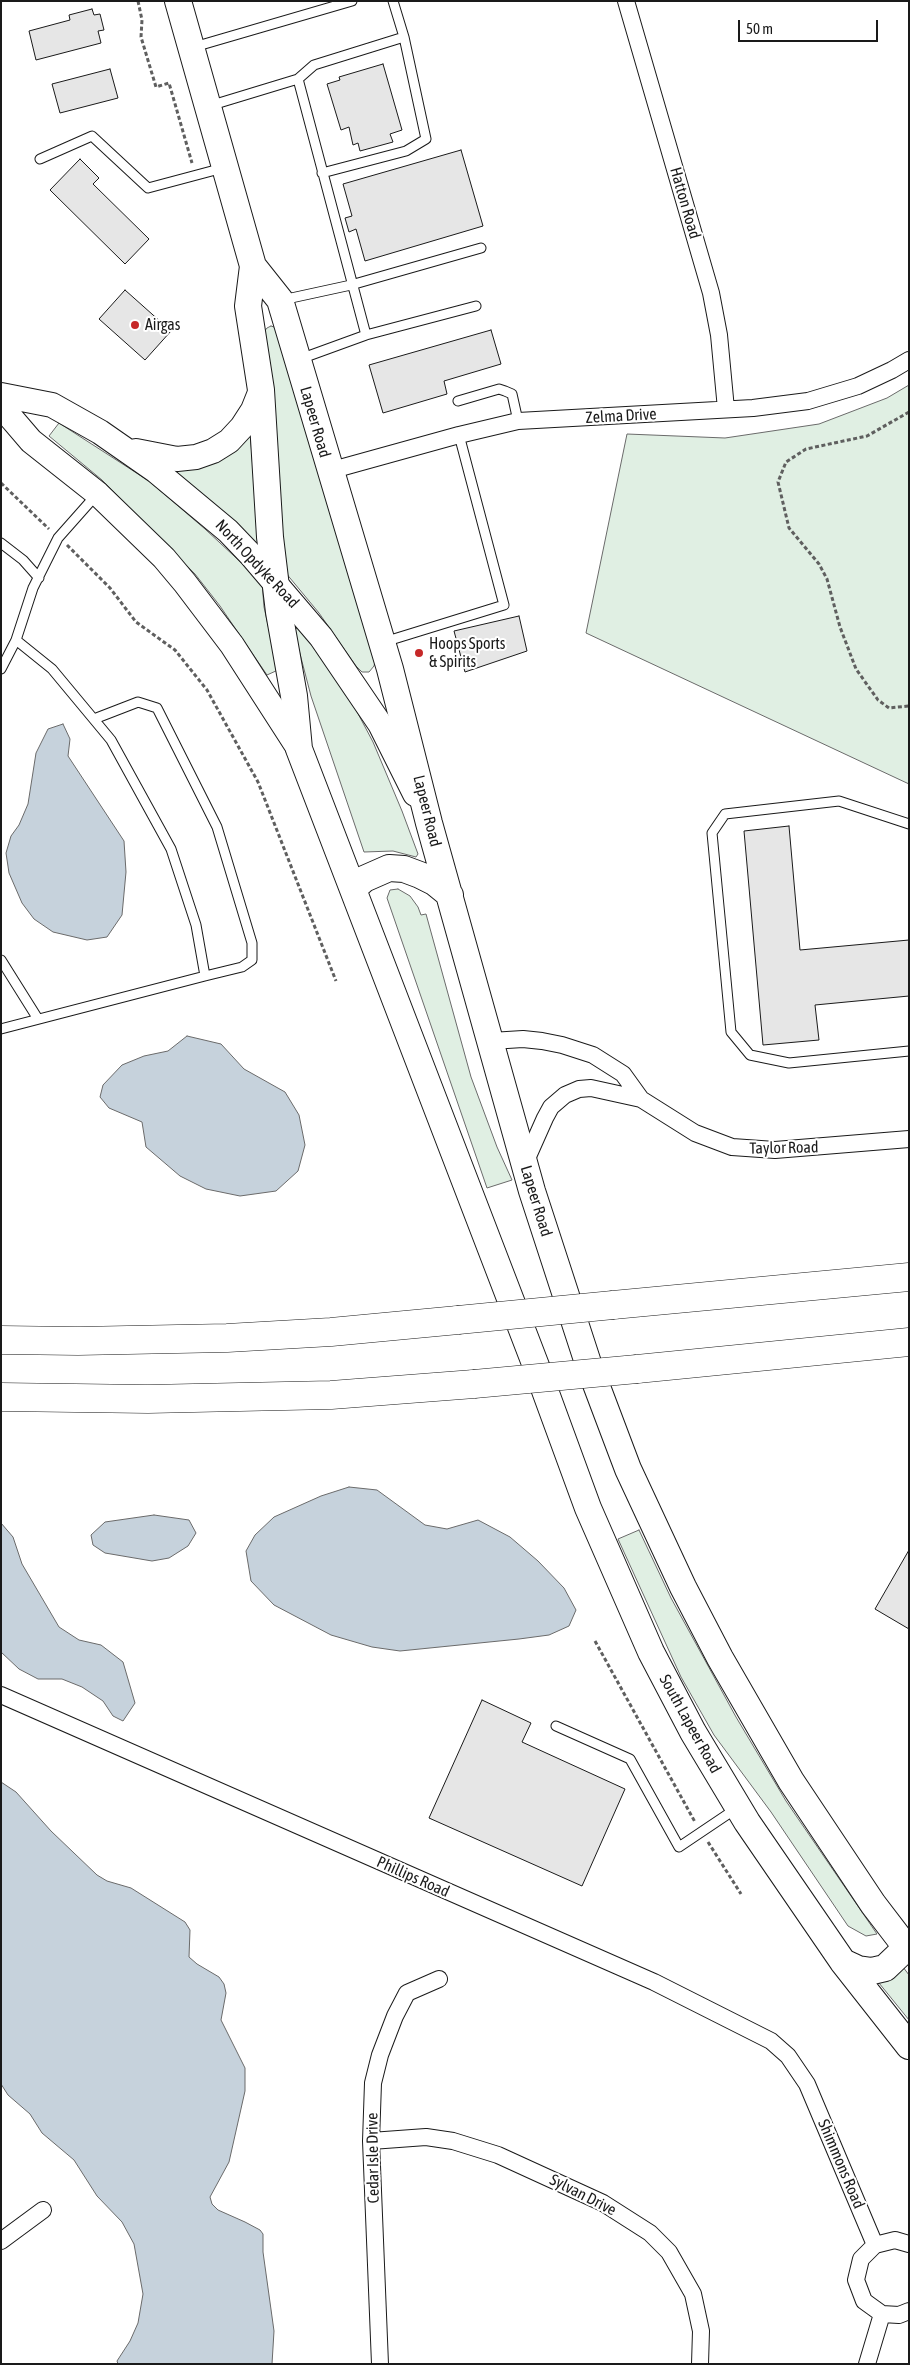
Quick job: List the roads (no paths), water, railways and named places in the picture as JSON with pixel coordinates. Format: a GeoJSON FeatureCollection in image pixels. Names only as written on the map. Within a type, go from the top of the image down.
{"type":"FeatureCollection","features":[{"type":"Feature","properties":{"kind":"highway"},"geometry":{"type":"LineString","coordinates":[[1,1340],[78,1341],[227,1338],[331,1332],[909,1277]]}},
{"type":"Feature","properties":{"kind":"highway"},"geometry":{"type":"LineString","coordinates":[[1,1397],[148,1399],[331,1394],[474,1384],[909,1342]]}},
{"type":"Feature","properties":{"kind":"main road","name":"Lapeer Road"},"geometry":{"type":"LineString","coordinates":[[178,1],[253,266],[248,306],[261,390],[274,582],[294,696],[299,749],[354,888],[536,1366]]}},
{"type":"Feature","properties":{"kind":"main road","name":"Lapeer Road"},"geometry":{"type":"LineString","coordinates":[[253,266],[280,300],[329,471],[382,642],[406,728],[429,823],[525,1163],[588,1363],[628,1470],[683,1587],[720,1658],[791,1781],[873,1904],[908,1947]]}},
{"type":"Feature","properties":{"kind":"main road"},"geometry":{"type":"LineString","coordinates":[[126,449],[157,457],[177,459],[196,457],[213,451],[229,441],[242,427],[261,390]]}},
{"type":"Feature","properties":{"kind":"main road","name":"North Opdyke Road"},"geometry":{"type":"LineString","coordinates":[[1,395],[52,405],[126,449],[184,493],[228,532],[321,636],[380,724],[429,823]]}},
{"type":"Feature","properties":{"kind":"main road"},"geometry":{"type":"LineString","coordinates":[[1,406],[31,441],[98,494],[164,558],[211,615],[271,703],[299,749]]}},
{"type":"Feature","properties":{"kind":"main road"},"geometry":{"type":"LineString","coordinates":[[354,888],[364,879],[389,868],[404,869],[434,882],[450,895]]}},
{"type":"Feature","properties":{"kind":"main road","name":"South Lapeer Road"},"geometry":{"type":"LineString","coordinates":[[536,1366],[588,1508],[648,1644],[693,1732],[738,1808],[843,1962],[909,2046]]}},
{"type":"Feature","properties":{"kind":"main road"},"geometry":{"type":"LineString","coordinates":[[843,1962],[865,1970],[885,1968],[908,1947]]}},
{"type":"Feature","properties":{"kind":"street","name":"Hatton Road"},"geometry":{"type":"LineString","coordinates":[[626,1],[709,287],[719,335],[726,409]]}},
{"type":"Feature","properties":{"kind":"street","name":"Zelma Drive"},"geometry":{"type":"LineString","coordinates":[[329,471],[459,435],[518,422],[781,406],[822,398],[875,379],[909,360]]}},
{"type":"Feature","properties":{"kind":"street","name":"Taylor Road"},"geometry":{"type":"LineString","coordinates":[[491,1041],[522,1039],[542,1041],[580,1050],[606,1062],[623,1074],[641,1099]]}},
{"type":"Feature","properties":{"kind":"street","name":"Taylor Road"},"geometry":{"type":"LineString","coordinates":[[525,1163],[544,1118],[551,1107],[565,1095],[579,1089],[590,1088],[641,1099],[695,1133],[718,1143],[743,1149],[802,1149],[909,1139]]}},
{"type":"Feature","properties":{"kind":"street","name":"Phillips Road"},"geometry":{"type":"LineString","coordinates":[[1,1696],[654,1982],[771,2041],[788,2056],[807,2084]]}},
{"type":"Feature","properties":{"kind":"street","name":"Cedar Isle Drive"},"geometry":{"type":"LineString","coordinates":[[380,2364],[371,2141],[373,2083],[380,2055],[395,2016],[407,1993],[439,1980]]}},
{"type":"Feature","properties":{"kind":"street","name":"Shimmons Road"},"geometry":{"type":"LineString","coordinates":[[807,2084],[875,2245]]}},
{"type":"Feature","properties":{"kind":"street","name":"Sylvan Drive"},"geometry":{"type":"LineString","coordinates":[[371,2141],[426,2137],[453,2141],[498,2155],[603,2203],[650,2233],[669,2252],[693,2294],[701,2331],[700,2364]]}},
{"type":"Feature","properties":{"kind":"street"},"geometry":{"type":"LineString","coordinates":[[1,2240],[43,2210]]}},
{"type":"Feature","properties":{"kind":"street"},"geometry":{"type":"LineString","coordinates":[[909,2244],[895,2240],[875,2245],[861,2259],[856,2280],[864,2302],[882,2314],[900,2315],[909,2311]]}},
{"type":"Feature","properties":{"kind":"street"},"geometry":{"type":"LineString","coordinates":[[867,2364],[882,2314]]}},
{"type":"Feature","properties":{"kind":"lane"},"geometry":{"type":"LineString","coordinates":[[192,47],[352,1]]}},
{"type":"Feature","properties":{"kind":"lane"},"geometry":{"type":"LineString","coordinates":[[322,173],[406,151],[426,139],[404,37],[393,1]]}},
{"type":"Feature","properties":{"kind":"lane"},"geometry":{"type":"LineString","coordinates":[[208,106],[298,79],[314,65],[404,37]]}},
{"type":"Feature","properties":{"kind":"lane"},"geometry":{"type":"LineString","coordinates":[[298,79],[351,285],[366,335]]}},
{"type":"Feature","properties":{"kind":"lane"},"geometry":{"type":"LineString","coordinates":[[40,159],[92,136],[148,188],[226,167]]}},
{"type":"Feature","properties":{"kind":"lane"},"geometry":{"type":"LineString","coordinates":[[280,300],[351,285],[481,248]]}},
{"type":"Feature","properties":{"kind":"lane"},"geometry":{"type":"LineString","coordinates":[[297,360],[366,335],[476,306]]}},
{"type":"Feature","properties":{"kind":"lane"},"geometry":{"type":"LineString","coordinates":[[458,401],[500,389],[512,394],[518,422]]}},
{"type":"Feature","properties":{"kind":"lane"},"geometry":{"type":"LineString","coordinates":[[382,642],[504,605],[459,435]]}},
{"type":"Feature","properties":{"kind":"lane"},"geometry":{"type":"LineString","coordinates":[[1,669],[16,640],[39,578],[58,538],[98,494]]}},
{"type":"Feature","properties":{"kind":"lane"},"geometry":{"type":"LineString","coordinates":[[1,543],[23,560],[39,578]]}},
{"type":"Feature","properties":{"kind":"lane"},"geometry":{"type":"LineString","coordinates":[[16,640],[52,669],[111,740],[170,849],[196,925],[205,976]]}},
{"type":"Feature","properties":{"kind":"lane"},"geometry":{"type":"LineString","coordinates":[[1,1029],[242,967],[252,960],[252,943],[216,826],[157,708],[138,702],[94,719]]}},
{"type":"Feature","properties":{"kind":"lane"},"geometry":{"type":"LineString","coordinates":[[909,824],[839,801],[726,814],[712,833],[731,1032],[750,1055],[789,1063],[909,1051]]}},
{"type":"Feature","properties":{"kind":"lane"},"geometry":{"type":"LineString","coordinates":[[1,960],[38,1019]]}},
{"type":"Feature","properties":{"kind":"lane"},"geometry":{"type":"LineString","coordinates":[[556,1726],[630,1759],[678,1847],[738,1808]]}},
{"type":"Feature","properties":{"kind":"place","name":"Airgas"},"geometry":{"type":"Point","coordinates":[135,325]}},
{"type":"Feature","properties":{"kind":"place","name":"Hoops Sports & Spirits"},"geometry":{"type":"Point","coordinates":[419,653]}}]}
